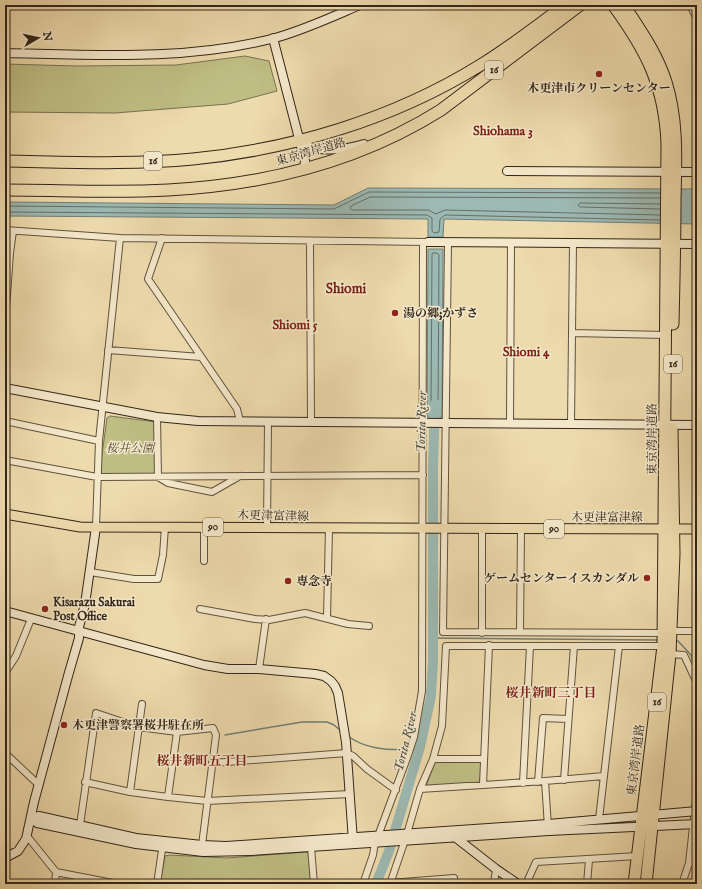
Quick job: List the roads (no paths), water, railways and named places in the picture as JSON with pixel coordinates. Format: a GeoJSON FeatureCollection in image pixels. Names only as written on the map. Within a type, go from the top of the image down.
{"type":"FeatureCollection","features":[{"type":"Feature","properties":{"kind":"highway","name":"東京湾岸道路"},"geometry":{"type":"LineString","coordinates":[[5,161],[122,162],[174,160],[229,154],[300,140],[371,117],[411,101],[441,86],[480,65],[565,5]]}},
{"type":"Feature","properties":{"kind":"highway","name":"東京湾岸道路"},"geometry":{"type":"LineString","coordinates":[[5,189],[128,191],[186,189],[246,181],[304,169],[374,145],[405,131],[434,114],[456,100],[580,5]]}},
{"type":"Feature","properties":{"kind":"highway","name":"東京湾岸道路"},"geometry":{"type":"LineString","coordinates":[[612,5],[649,61],[658,85],[663,106],[672,172]]}},
{"type":"Feature","properties":{"kind":"highway","name":"東京湾岸道路"},"geometry":{"type":"LineString","coordinates":[[624,5],[656,57],[666,82],[675,123],[666,335],[669,425]]}},
{"type":"Feature","properties":{"kind":"highway","name":"東京湾岸道路"},"geometry":{"type":"LineString","coordinates":[[646,884],[647,821],[667,650],[670,244]]}},
{"type":"Feature","properties":{"kind":"highway","name":"東京湾岸道路"},"geometry":{"type":"LineString","coordinates":[[634,884],[638,856],[647,821]]}},
{"type":"Feature","properties":{"kind":"main road","name":"木更津富津線"},"geometry":{"type":"LineString","coordinates":[[5,514],[80,527],[423,529]]}},
{"type":"Feature","properties":{"kind":"main road","name":"90"},"geometry":{"type":"LineString","coordinates":[[423,529],[444,529]]}},
{"type":"Feature","properties":{"kind":"main road","name":"木更津富津線"},"geometry":{"type":"LineString","coordinates":[[444,529],[697,529]]}},
{"type":"Feature","properties":{"kind":"street"},"geometry":{"type":"LineString","coordinates":[[5,53],[134,56],[196,52],[273,38],[322,22],[360,5]]}},
{"type":"Feature","properties":{"kind":"street"},"geometry":{"type":"LineString","coordinates":[[690,5],[697,19]]}},
{"type":"Feature","properties":{"kind":"street"},"geometry":{"type":"LineString","coordinates":[[273,38],[305,161],[304,169]]}},
{"type":"Feature","properties":{"kind":"street"},"geometry":{"type":"LineString","coordinates":[[300,140],[304,146],[331,150],[365,144],[405,131]]}},
{"type":"Feature","properties":{"kind":"street"},"geometry":{"type":"LineString","coordinates":[[507,170],[697,172]]}},
{"type":"Feature","properties":{"kind":"street"},"geometry":{"type":"LineString","coordinates":[[5,230],[120,238],[446,243],[697,244]]}},
{"type":"Feature","properties":{"kind":"street"},"geometry":{"type":"LineString","coordinates":[[5,323],[12,231]]}},
{"type":"Feature","properties":{"kind":"street"},"geometry":{"type":"LineString","coordinates":[[5,858],[18,851],[26,839],[79,638],[79,627],[85,604],[96,527],[99,441],[120,238]]}},
{"type":"Feature","properties":{"kind":"street"},"geometry":{"type":"LineString","coordinates":[[162,238],[148,279],[237,409],[240,421]]}},
{"type":"Feature","properties":{"kind":"street"},"geometry":{"type":"LineString","coordinates":[[310,241],[311,422]]}},
{"type":"Feature","properties":{"kind":"street"},"geometry":{"type":"LineString","coordinates":[[363,884],[377,839],[414,737],[422,691],[425,242]]}},
{"type":"Feature","properties":{"kind":"street"},"geometry":{"type":"LineString","coordinates":[[446,243],[446,424],[443,632],[697,631]]}},
{"type":"Feature","properties":{"kind":"street"},"geometry":{"type":"LineString","coordinates":[[510,424],[511,243]]}},
{"type":"Feature","properties":{"kind":"street"},"geometry":{"type":"LineString","coordinates":[[572,425],[573,243]]}},
{"type":"Feature","properties":{"kind":"street"},"geometry":{"type":"LineString","coordinates":[[572,333],[666,335]]}},
{"type":"Feature","properties":{"kind":"street"},"geometry":{"type":"LineString","coordinates":[[108,350],[201,357]]}},
{"type":"Feature","properties":{"kind":"street"},"geometry":{"type":"LineString","coordinates":[[5,388],[157,417],[198,421],[697,425]]}},
{"type":"Feature","properties":{"kind":"street"},"geometry":{"type":"LineString","coordinates":[[157,417],[158,477]]}},
{"type":"Feature","properties":{"kind":"street"},"geometry":{"type":"LineString","coordinates":[[5,421],[99,441]]}},
{"type":"Feature","properties":{"kind":"street"},"geometry":{"type":"LineString","coordinates":[[267,528],[268,422]]}},
{"type":"Feature","properties":{"kind":"street"},"geometry":{"type":"LineString","coordinates":[[5,460],[97,477],[423,475]]}},
{"type":"Feature","properties":{"kind":"street"},"geometry":{"type":"LineString","coordinates":[[158,477],[168,483],[212,492],[241,475]]}},
{"type":"Feature","properties":{"kind":"street"},"geometry":{"type":"LineString","coordinates":[[90,572],[134,578],[158,579],[163,555],[165,527]]}},
{"type":"Feature","properties":{"kind":"street"},"geometry":{"type":"LineString","coordinates":[[204,527],[204,561]]}},
{"type":"Feature","properties":{"kind":"street"},"geometry":{"type":"LineString","coordinates":[[327,618],[329,528]]}},
{"type":"Feature","properties":{"kind":"street"},"geometry":{"type":"LineString","coordinates":[[482,529],[482,633]]}},
{"type":"Feature","properties":{"kind":"street"},"geometry":{"type":"LineString","coordinates":[[520,632],[521,529]]}},
{"type":"Feature","properties":{"kind":"street"},"geometry":{"type":"LineString","coordinates":[[200,609],[255,619],[305,614],[348,624],[369,626]]}},
{"type":"Feature","properties":{"kind":"street"},"geometry":{"type":"LineString","coordinates":[[5,612],[204,665],[228,669],[259,669],[324,676],[331,681],[338,693],[347,753],[353,841]]}},
{"type":"Feature","properties":{"kind":"street"},"geometry":{"type":"LineString","coordinates":[[5,673],[16,656],[32,619]]}},
{"type":"Feature","properties":{"kind":"street"},"geometry":{"type":"LineString","coordinates":[[259,669],[266,619]]}},
{"type":"Feature","properties":{"kind":"street"},"geometry":{"type":"LineString","coordinates":[[446,632],[442,726],[433,758],[420,789],[390,884],[454,878],[454,884]]}},
{"type":"Feature","properties":{"kind":"street"},"geometry":{"type":"LineString","coordinates":[[483,785],[489,645]]}},
{"type":"Feature","properties":{"kind":"street"},"geometry":{"type":"LineString","coordinates":[[446,646],[619,646],[667,650],[684,655],[697,683]]}},
{"type":"Feature","properties":{"kind":"street"},"geometry":{"type":"LineString","coordinates":[[523,783],[530,646]]}},
{"type":"Feature","properties":{"kind":"street"},"geometry":{"type":"LineString","coordinates":[[564,780],[574,646]]}},
{"type":"Feature","properties":{"kind":"street"},"geometry":{"type":"LineString","coordinates":[[599,819],[619,646]]}},
{"type":"Feature","properties":{"kind":"street"},"geometry":{"type":"LineString","coordinates":[[130,792],[142,704]]}},
{"type":"Feature","properties":{"kind":"street"},"geometry":{"type":"LineString","coordinates":[[80,825],[96,713],[138,727],[177,732],[213,728],[216,735],[202,845]]}},
{"type":"Feature","properties":{"kind":"street"},"geometry":{"type":"LineString","coordinates":[[538,782],[543,718],[568,719]]}},
{"type":"Feature","properties":{"kind":"street"},"geometry":{"type":"LineString","coordinates":[[168,798],[177,732]]}},
{"type":"Feature","properties":{"kind":"street"},"geometry":{"type":"LineString","coordinates":[[5,753],[39,785]]}},
{"type":"Feature","properties":{"kind":"street"},"geometry":{"type":"LineString","coordinates":[[212,762],[347,753],[353,756],[367,769],[396,790]]}},
{"type":"Feature","properties":{"kind":"street"},"geometry":{"type":"LineString","coordinates":[[433,758],[484,759]]}},
{"type":"Feature","properties":{"kind":"street"},"geometry":{"type":"LineString","coordinates":[[420,789],[538,782],[604,776]]}},
{"type":"Feature","properties":{"kind":"street"},"geometry":{"type":"LineString","coordinates":[[545,781],[548,827]]}},
{"type":"Feature","properties":{"kind":"street"},"geometry":{"type":"LineString","coordinates":[[86,782],[130,792],[168,798],[208,801],[350,794]]}},
{"type":"Feature","properties":{"kind":"street"},"geometry":{"type":"LineString","coordinates":[[682,884],[688,863],[695,824],[697,791]]}},
{"type":"Feature","properties":{"kind":"street"},"geometry":{"type":"LineString","coordinates":[[31,818],[37,823],[136,844],[242,845],[353,841],[647,821],[696,811]]}},
{"type":"Feature","properties":{"kind":"street"},"geometry":{"type":"LineString","coordinates":[[31,818],[39,816],[163,845],[203,852],[311,847],[353,841]]}},
{"type":"Feature","properties":{"kind":"street"},"geometry":{"type":"LineString","coordinates":[[548,827],[599,819],[695,824]]}},
{"type":"Feature","properties":{"kind":"street"},"geometry":{"type":"LineString","coordinates":[[455,834],[496,869],[518,884]]}},
{"type":"Feature","properties":{"kind":"street"},"geometry":{"type":"LineString","coordinates":[[27,836],[56,872],[118,884]]}},
{"type":"Feature","properties":{"kind":"street"},"geometry":{"type":"LineString","coordinates":[[157,884],[163,845]]}},
{"type":"Feature","properties":{"kind":"street"},"geometry":{"type":"LineString","coordinates":[[311,847],[314,884]]}},
{"type":"Feature","properties":{"kind":"street"},"geometry":{"type":"LineString","coordinates":[[526,884],[536,862],[638,856]]}},
{"type":"Feature","properties":{"kind":"street"},"geometry":{"type":"LineString","coordinates":[[587,884],[589,860]]}},
{"type":"Feature","properties":{"kind":"street"},"geometry":{"type":"LineString","coordinates":[[688,863],[697,863]]}},
{"type":"Feature","properties":{"kind":"street"},"geometry":{"type":"LineString","coordinates":[[494,884],[496,869]]}},
{"type":"Feature","properties":{"kind":"street"},"geometry":{"type":"LineString","coordinates":[[54,884],[56,872]]}},
{"type":"Feature","properties":{"kind":"water"},"geometry":{"type":"Polygon","coordinates":[[[368,188],[697,189],[697,224],[444,219],[443,237],[428,237],[428,219],[5,216],[5,202],[334,205],[368,188]]]}},
{"type":"Feature","properties":{"kind":"water"},"geometry":{"type":"Polygon","coordinates":[[[428,249],[443,249],[442,417],[427,417],[428,249]]]}},
{"type":"Feature","properties":{"kind":"waterway","name":"Torita River"},"geometry":{"type":"LineString","coordinates":[[376,884],[389,851],[420,747],[431,696],[433,661],[433,467],[435,404]]}},
{"type":"Feature","properties":{"kind":"waterway"},"geometry":{"type":"LineString","coordinates":[[433,638],[658,640]]}},
{"type":"Feature","properties":{"kind":"waterway"},"geometry":{"type":"LineString","coordinates":[[676,641],[678,641],[691,655],[697,673]]}},
{"type":"Feature","properties":{"kind":"waterway"},"geometry":{"type":"LineString","coordinates":[[225,735],[302,722],[327,722],[340,730]]}},
{"type":"Feature","properties":{"kind":"waterway"},"geometry":{"type":"LineString","coordinates":[[348,736],[354,740],[376,748],[392,750],[407,749]]}},
{"type":"Feature","properties":{"kind":"waterway","name":"Torita River"},"geometry":{"type":"LineString","coordinates":[[413,748],[420,747]]}},
{"type":"Feature","properties":{"kind":"place","name":"木更津市クリーンセンター"},"geometry":{"type":"Point","coordinates":[599,74]}},
{"type":"Feature","properties":{"kind":"place","name":"湯の郷;かずさ"},"geometry":{"type":"Point","coordinates":[395,313]}},
{"type":"Feature","properties":{"kind":"place","name":"ゲームセンターイスカンダル"},"geometry":{"type":"Point","coordinates":[647,578]}},
{"type":"Feature","properties":{"kind":"place","name":"専念寺"},"geometry":{"type":"Point","coordinates":[288,581]}},
{"type":"Feature","properties":{"kind":"place","name":"Kisarazu Sakurai Post Office"},"geometry":{"type":"Point","coordinates":[45,609]}},
{"type":"Feature","properties":{"kind":"place","name":"木更津警察署桜井駐在所"},"geometry":{"type":"Point","coordinates":[64,725]}},
{"type":"Feature","properties":{"kind":"district","name":"Shiohama 3"},"geometry":{"type":"Point","coordinates":[503,131]}},
{"type":"Feature","properties":{"kind":"district","name":"Shiomi"},"geometry":{"type":"Point","coordinates":[346,289]}},
{"type":"Feature","properties":{"kind":"district","name":"Shiomi 5"},"geometry":{"type":"Point","coordinates":[295,325]}},
{"type":"Feature","properties":{"kind":"district","name":"Shiomi 4"},"geometry":{"type":"Point","coordinates":[526,352]}},
{"type":"Feature","properties":{"kind":"district","name":"桜井新町三丁目"},"geometry":{"type":"Point","coordinates":[551,693]}},
{"type":"Feature","properties":{"kind":"district","name":"桜井新町五丁目"},"geometry":{"type":"Point","coordinates":[202,761]}},
{"type":"Feature","properties":{"kind":"park label","name":"桜井公園"},"geometry":{"type":"Point","coordinates":[130,448]}}]}
